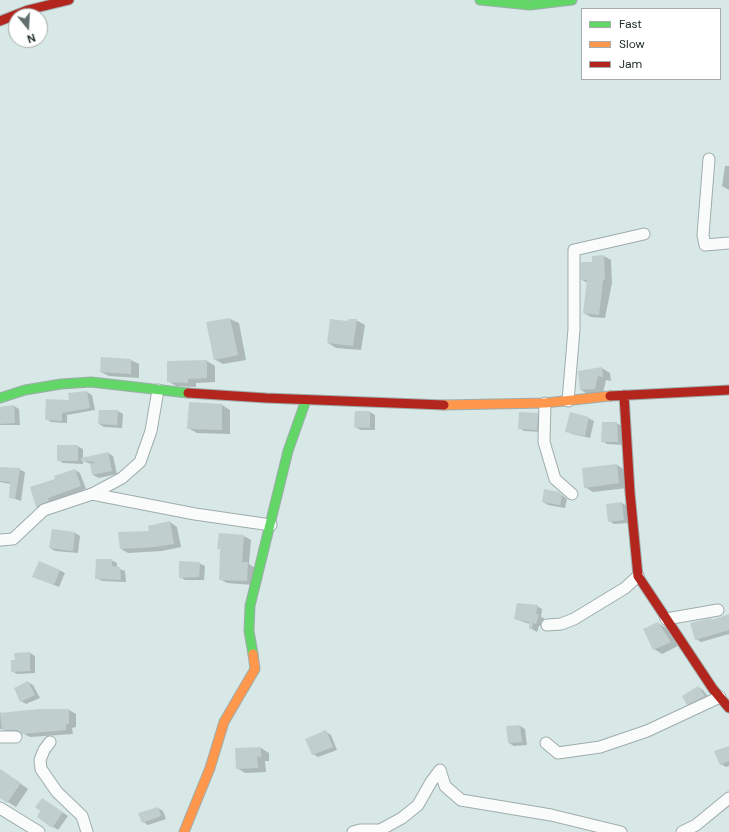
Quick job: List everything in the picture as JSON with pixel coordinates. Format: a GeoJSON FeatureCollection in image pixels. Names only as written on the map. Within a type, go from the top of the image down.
{"type":"FeatureCollection","features":[{"type":"Feature","properties":{"kind":"street"},"geometry":{"type":"LineString","coordinates":[[0,21],[28,10],[69,0]]}},
{"type":"Feature","properties":{"kind":"street"},"geometry":{"type":"LineString","coordinates":[[480,0],[530,5],[572,0]]}},
{"type":"Feature","properties":{"kind":"street"},"geometry":{"type":"LineString","coordinates":[[709,159],[703,235],[705,245],[729,243]]}},
{"type":"Feature","properties":{"kind":"street"},"geometry":{"type":"LineString","coordinates":[[568,401],[574,329],[574,250],[644,234]]}},
{"type":"Feature","properties":{"kind":"street"},"geometry":{"type":"LineString","coordinates":[[0,398],[25,390],[61,384],[91,382],[158,390],[306,400],[430,405],[545,404],[624,395],[729,390]]}},
{"type":"Feature","properties":{"kind":"street"},"geometry":{"type":"LineString","coordinates":[[0,540],[13,540],[44,510],[92,494],[122,478],[140,462],[151,431],[158,390]]}},
{"type":"Feature","properties":{"kind":"street"},"geometry":{"type":"LineString","coordinates":[[624,395],[630,493],[638,576],[666,619],[729,708]]}},
{"type":"Feature","properties":{"kind":"street"},"geometry":{"type":"LineString","coordinates":[[184,832],[210,768],[224,722],[255,668],[249,631],[250,606],[288,451],[306,400]]}},
{"type":"Feature","properties":{"kind":"street"},"geometry":{"type":"LineString","coordinates":[[545,404],[544,442],[555,479],[572,494]]}},
{"type":"Feature","properties":{"kind":"street"},"geometry":{"type":"LineString","coordinates":[[92,494],[195,514],[271,525]]}},
{"type":"Feature","properties":{"kind":"street"},"geometry":{"type":"LineString","coordinates":[[546,626],[561,624],[574,619],[625,588],[638,576]]}},
{"type":"Feature","properties":{"kind":"street"},"geometry":{"type":"LineString","coordinates":[[666,619],[718,610]]}},
{"type":"Feature","properties":{"kind":"street"},"geometry":{"type":"LineString","coordinates":[[546,743],[558,753],[600,747],[647,731],[720,697]]}},
{"type":"Feature","properties":{"kind":"street"},"geometry":{"type":"LineString","coordinates":[[0,737],[16,737]]}},
{"type":"Feature","properties":{"kind":"street"},"geometry":{"type":"LineString","coordinates":[[50,742],[44,750],[40,760],[41,769],[57,792],[82,816],[87,832]]}},
{"type":"Feature","properties":{"kind":"street"},"geometry":{"type":"LineString","coordinates":[[353,832],[360,830],[380,830],[402,818],[418,805],[431,782],[440,770],[445,786],[460,800],[551,815],[621,832]]}},
{"type":"Feature","properties":{"kind":"street"},"geometry":{"type":"LineString","coordinates":[[682,832],[696,826],[729,798]]}},
{"type":"Feature","properties":{"kind":"street"},"geometry":{"type":"LineString","coordinates":[[0,808],[39,832]]}},
{"type":"Feature","properties":{"kind":"street"},"geometry":{"type":"LineString","coordinates":[[14,816],[24,832]]}},
{"type":"Feature","properties":{"kind":"building"},"geometry":{"type":"Polygon","coordinates":[[[604,255],[605,280],[603,280],[599,315],[583,313],[587,280],[581,280],[581,262],[592,262],[592,256],[604,255]]]}},
{"type":"Feature","properties":{"kind":"building"},"geometry":{"type":"Polygon","coordinates":[[[230,318],[238,355],[214,360],[206,322],[230,318]]]}},
{"type":"Feature","properties":{"kind":"building"},"geometry":{"type":"Polygon","coordinates":[[[330,319],[348,321],[349,319],[357,319],[353,346],[327,343],[330,319]]]}},
{"type":"Feature","properties":{"kind":"building"},"geometry":{"type":"Polygon","coordinates":[[[101,357],[131,359],[131,374],[100,372],[101,357]]]}},
{"type":"Feature","properties":{"kind":"building"},"geometry":{"type":"Polygon","coordinates":[[[207,360],[207,378],[188,379],[188,383],[167,382],[167,361],[207,360]]]}},
{"type":"Feature","properties":{"kind":"building"},"geometry":{"type":"Polygon","coordinates":[[[602,367],[603,377],[598,376],[595,389],[580,390],[578,371],[602,367]]]}},
{"type":"Feature","properties":{"kind":"building"},"geometry":{"type":"Polygon","coordinates":[[[87,391],[90,408],[62,413],[62,421],[45,420],[46,399],[69,400],[68,393],[87,391]]]}},
{"type":"Feature","properties":{"kind":"building"},"geometry":{"type":"Polygon","coordinates":[[[189,402],[222,404],[222,430],[187,429],[189,402]]]}},
{"type":"Feature","properties":{"kind":"building"},"geometry":{"type":"Polygon","coordinates":[[[14,405],[15,423],[0,424],[0,407],[14,405]]]}},
{"type":"Feature","properties":{"kind":"building"},"geometry":{"type":"Polygon","coordinates":[[[99,410],[118,410],[117,425],[98,424],[99,410]]]}},
{"type":"Feature","properties":{"kind":"building"},"geometry":{"type":"Polygon","coordinates":[[[355,411],[370,411],[370,428],[354,427],[355,411]]]}},
{"type":"Feature","properties":{"kind":"building"},"geometry":{"type":"Polygon","coordinates":[[[519,412],[538,413],[537,430],[518,429],[519,412]]]}},
{"type":"Feature","properties":{"kind":"building"},"geometry":{"type":"Polygon","coordinates":[[[570,412],[589,417],[585,436],[565,432],[570,412]]]}},
{"type":"Feature","properties":{"kind":"building"},"geometry":{"type":"Polygon","coordinates":[[[602,422],[617,422],[618,442],[601,442],[602,422]]]}},
{"type":"Feature","properties":{"kind":"building"},"geometry":{"type":"Polygon","coordinates":[[[57,445],[78,445],[78,461],[57,461],[57,445]]]}},
{"type":"Feature","properties":{"kind":"building"},"geometry":{"type":"Polygon","coordinates":[[[108,452],[112,471],[92,475],[90,464],[97,462],[81,461],[81,458],[108,452]]]}},
{"type":"Feature","properties":{"kind":"building"},"geometry":{"type":"Polygon","coordinates":[[[617,464],[619,483],[584,488],[582,468],[617,464]]]}},
{"type":"Feature","properties":{"kind":"building"},"geometry":{"type":"Polygon","coordinates":[[[0,467],[20,468],[15,499],[9,498],[10,482],[0,481],[0,467]]]}},
{"type":"Feature","properties":{"kind":"building"},"geometry":{"type":"Polygon","coordinates":[[[75,469],[81,486],[48,498],[49,501],[36,507],[30,487],[55,479],[54,476],[75,469]]]}},
{"type":"Feature","properties":{"kind":"building"},"geometry":{"type":"Polygon","coordinates":[[[544,489],[559,492],[562,495],[560,505],[542,502],[544,489]]]}},
{"type":"Feature","properties":{"kind":"building"},"geometry":{"type":"Polygon","coordinates":[[[622,502],[624,520],[608,522],[606,504],[622,502]]]}},
{"type":"Feature","properties":{"kind":"building"},"geometry":{"type":"Polygon","coordinates":[[[170,521],[174,544],[120,549],[118,532],[149,531],[148,526],[170,521]]]}},
{"type":"Feature","properties":{"kind":"building"},"geometry":{"type":"Polygon","coordinates":[[[52,529],[75,532],[73,551],[49,548],[52,529]]]}},
{"type":"Feature","properties":{"kind":"building"},"geometry":{"type":"Polygon","coordinates":[[[219,533],[244,535],[242,562],[248,562],[247,581],[219,580],[220,549],[217,549],[219,533]]]}},
{"type":"Feature","properties":{"kind":"building"},"geometry":{"type":"Polygon","coordinates":[[[96,559],[112,559],[112,566],[120,567],[121,580],[95,579],[96,559]]]}},
{"type":"Feature","properties":{"kind":"building"},"geometry":{"type":"Polygon","coordinates":[[[39,561],[60,570],[54,585],[32,577],[39,561]]]}},
{"type":"Feature","properties":{"kind":"building"},"geometry":{"type":"Polygon","coordinates":[[[179,561],[200,562],[199,577],[179,578],[179,561]]]}},
{"type":"Feature","properties":{"kind":"building"},"geometry":{"type":"Polygon","coordinates":[[[517,603],[538,605],[536,614],[539,614],[536,624],[533,623],[532,629],[529,629],[529,622],[514,619],[517,603]]]}},
{"type":"Feature","properties":{"kind":"building"},"geometry":{"type":"Polygon","coordinates":[[[729,614],[729,630],[695,640],[690,623],[711,618],[711,620],[729,614]]]}},
{"type":"Feature","properties":{"kind":"building"},"geometry":{"type":"Polygon","coordinates":[[[658,622],[671,642],[653,650],[643,629],[658,622]]]}},
{"type":"Feature","properties":{"kind":"building"},"geometry":{"type":"Polygon","coordinates":[[[30,652],[30,671],[11,672],[11,660],[15,660],[14,653],[30,652]]]}},
{"type":"Feature","properties":{"kind":"building"},"geometry":{"type":"Polygon","coordinates":[[[28,681],[35,695],[20,702],[14,688],[28,681]]]}},
{"type":"Feature","properties":{"kind":"building"},"geometry":{"type":"Polygon","coordinates":[[[698,686],[705,696],[687,705],[682,696],[698,686]]]}},
{"type":"Feature","properties":{"kind":"building"},"geometry":{"type":"Polygon","coordinates":[[[38,709],[69,709],[69,724],[66,724],[66,730],[22,734],[16,730],[2,730],[0,713],[38,709]]]}},
{"type":"Feature","properties":{"kind":"building"},"geometry":{"type":"Polygon","coordinates":[[[520,725],[522,742],[508,743],[506,726],[520,725]]]}},
{"type":"Feature","properties":{"kind":"building"},"geometry":{"type":"Polygon","coordinates":[[[326,730],[333,747],[312,755],[305,739],[326,730]]]}},
{"type":"Feature","properties":{"kind":"building"},"geometry":{"type":"Polygon","coordinates":[[[729,746],[729,761],[720,765],[714,751],[729,746]]]}},
{"type":"Feature","properties":{"kind":"building"},"geometry":{"type":"Polygon","coordinates":[[[261,747],[261,757],[257,756],[258,768],[236,769],[235,748],[261,747]]]}},
{"type":"Feature","properties":{"kind":"building"},"geometry":{"type":"Polygon","coordinates":[[[0,769],[21,783],[7,803],[0,798],[0,769]]]}},
{"type":"Feature","properties":{"kind":"building"},"geometry":{"type":"Polygon","coordinates":[[[42,798],[63,812],[52,828],[37,817],[40,811],[35,807],[42,798]]]}},
{"type":"Feature","properties":{"kind":"building"},"geometry":{"type":"Polygon","coordinates":[[[158,807],[161,816],[142,823],[138,813],[158,807]]]}},
{"type":"Feature","properties":{"kind":"traffic: fast"},"geometry":{"type":"LineString","coordinates":[[480,0],[530,5],[572,0]]}},
{"type":"Feature","properties":{"kind":"traffic: fast"},"geometry":{"type":"LineString","coordinates":[[0,398],[25,390],[61,384],[91,382],[188,393]]}},
{"type":"Feature","properties":{"kind":"traffic: fast"},"geometry":{"type":"LineString","coordinates":[[253,654],[249,631],[250,606],[288,451],[306,400]]}},
{"type":"Feature","properties":{"kind":"traffic: slow"},"geometry":{"type":"LineString","coordinates":[[444,405],[545,403],[610,396]]}},
{"type":"Feature","properties":{"kind":"traffic: slow"},"geometry":{"type":"LineString","coordinates":[[184,832],[210,768],[224,722],[255,669],[253,654]]}},
{"type":"Feature","properties":{"kind":"traffic: jam"},"geometry":{"type":"LineString","coordinates":[[0,21],[28,10],[69,0]]}},
{"type":"Feature","properties":{"kind":"traffic: jam"},"geometry":{"type":"LineString","coordinates":[[610,396],[729,390]]}},
{"type":"Feature","properties":{"kind":"traffic: jam"},"geometry":{"type":"LineString","coordinates":[[188,393],[266,398],[444,405]]}},
{"type":"Feature","properties":{"kind":"traffic: jam"},"geometry":{"type":"LineString","coordinates":[[624,395],[630,493],[638,576],[713,689],[729,708]]}}]}
